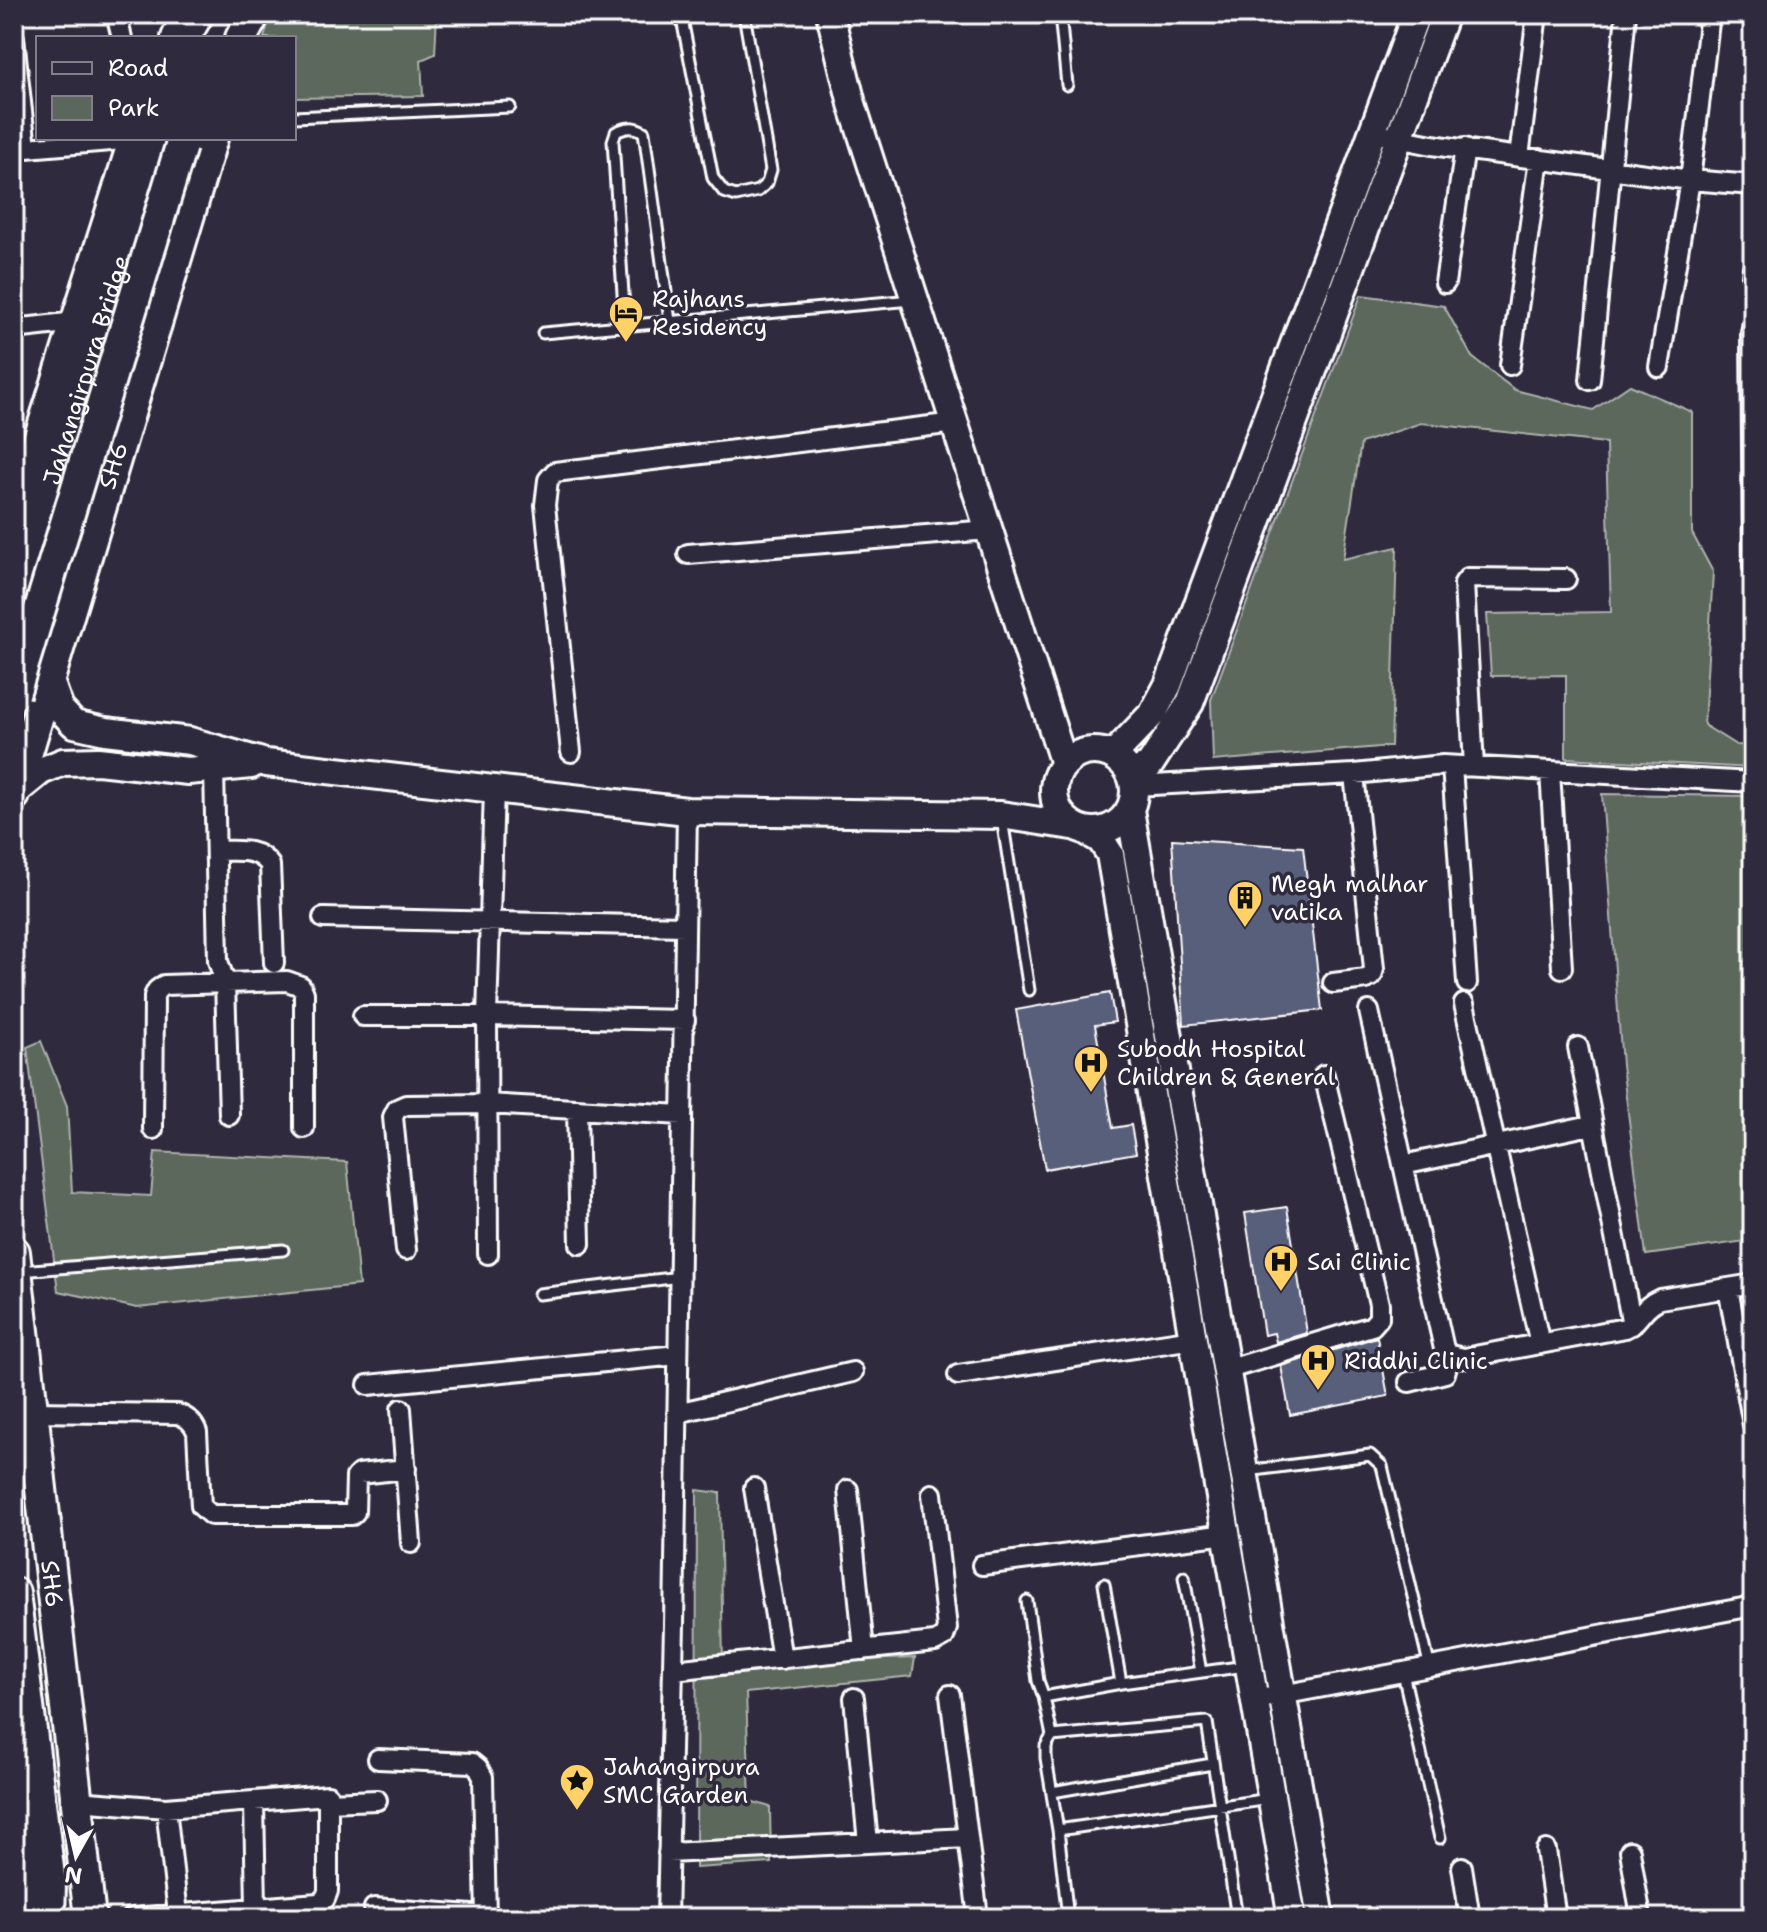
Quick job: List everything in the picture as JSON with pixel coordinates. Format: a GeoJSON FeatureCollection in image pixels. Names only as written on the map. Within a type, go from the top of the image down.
{"type":"FeatureCollection","features":[{"type":"Feature","properties":{"kind":"main road"},"geometry":{"type":"LineString","coordinates":[[178,36],[188,14]]}},
{"type":"Feature","properties":{"kind":"main road"},"geometry":{"type":"LineString","coordinates":[[189,36],[195,14]]}},
{"type":"Feature","properties":{"kind":"main road"},"geometry":{"type":"LineString","coordinates":[[242,36],[255,14]]}},
{"type":"Feature","properties":{"kind":"main road"},"geometry":{"type":"LineString","coordinates":[[249,36],[255,14]]}},
{"type":"Feature","properties":{"kind":"main road"},"geometry":{"type":"LineString","coordinates":[[14,518],[76,322],[159,140]]}},
{"type":"Feature","properties":{"kind":"main road","name":"Jahangirpura Bridge"},"geometry":{"type":"LineString","coordinates":[[14,603],[159,140]]}},
{"type":"Feature","properties":{"kind":"main road","name":"Jahangirpura Bridge"},"geometry":{"type":"LineString","coordinates":[[14,694],[159,140]]}},
{"type":"Feature","properties":{"kind":"main road","name":"SH6"},"geometry":{"type":"LineString","coordinates":[[14,793],[211,140]]}},
{"type":"Feature","properties":{"kind":"main road","name":"SH6"},"geometry":{"type":"LineString","coordinates":[[15,1262],[90,1918]]}},
{"type":"Feature","properties":{"kind":"main road"},"geometry":{"type":"LineString","coordinates":[[14,1593],[49,1876],[49,1918]]}},
{"type":"Feature","properties":{"kind":"main road"},"geometry":{"type":"LineString","coordinates":[[14,1781],[26,1885],[35,1918]]}},
{"type":"Feature","properties":{"kind":"street"},"geometry":{"type":"LineString","coordinates":[[116,14],[122,36]]}},
{"type":"Feature","properties":{"kind":"street"},"geometry":{"type":"LineString","coordinates":[[830,14],[852,104],[1048,711],[1060,770],[1054,790],[1056,804],[1062,816],[1101,840],[1110,854],[1292,1918]]}},
{"type":"Feature","properties":{"kind":"street"},"geometry":{"type":"LineString","coordinates":[[14,668],[49,678],[60,709],[74,724],[105,731],[190,741],[266,763],[687,811],[1001,815],[1100,832],[1112,828],[1123,821],[1122,775],[1168,685],[1416,14]]}},
{"type":"Feature","properties":{"kind":"street"},"geometry":{"type":"LineString","coordinates":[[1122,775],[1149,766],[1190,703],[1445,14]]}},
{"type":"Feature","properties":{"kind":"street"},"geometry":{"type":"LineString","coordinates":[[1519,157],[1537,14]]}},
{"type":"Feature","properties":{"kind":"street"},"geometry":{"type":"LineString","coordinates":[[1590,380],[1626,14]]}},
{"type":"Feature","properties":{"kind":"street"},"geometry":{"type":"LineString","coordinates":[[1659,367],[1690,180],[1710,14]]}},
{"type":"Feature","properties":{"kind":"street"},"geometry":{"type":"LineString","coordinates":[[14,38],[20,148],[159,140]]}},
{"type":"Feature","properties":{"kind":"street"},"geometry":{"type":"LineString","coordinates":[[1373,132],[1519,157],[1690,180],[1753,185]]}},
{"type":"Feature","properties":{"kind":"street"},"geometry":{"type":"LineString","coordinates":[[1445,283],[1465,148]]}},
{"type":"Feature","properties":{"kind":"street"},"geometry":{"type":"LineString","coordinates":[[1510,365],[1539,159]]}},
{"type":"Feature","properties":{"kind":"street"},"geometry":{"type":"LineString","coordinates":[[14,329],[76,322]]}},
{"type":"Feature","properties":{"kind":"street"},"geometry":{"type":"LineString","coordinates":[[1753,322],[1753,566]]}},
{"type":"Feature","properties":{"kind":"street"},"geometry":{"type":"LineString","coordinates":[[571,752],[545,505],[548,480],[555,472],[955,423]]}},
{"type":"Feature","properties":{"kind":"street"},"geometry":{"type":"LineString","coordinates":[[688,554],[989,530]]}},
{"type":"Feature","properties":{"kind":"street"},"geometry":{"type":"LineString","coordinates":[[1474,767],[1464,583],[1468,578],[1566,579]]}},
{"type":"Feature","properties":{"kind":"street"},"geometry":{"type":"LineString","coordinates":[[1048,711],[1072,735],[1122,775],[1321,1918]]}},
{"type":"Feature","properties":{"kind":"street"},"geometry":{"type":"LineString","coordinates":[[1001,815],[1033,799],[1075,755],[1088,751],[1122,775],[1354,774],[1452,766],[1753,782]]}},
{"type":"Feature","properties":{"kind":"street"},"geometry":{"type":"LineString","coordinates":[[14,793],[41,771],[63,762],[98,761],[188,771],[266,763]]}},
{"type":"Feature","properties":{"kind":"street"},"geometry":{"type":"LineString","coordinates":[[1452,766],[1467,983]]}},
{"type":"Feature","properties":{"kind":"street"},"geometry":{"type":"LineString","coordinates":[[214,769],[218,961],[225,982],[229,1115]]}},
{"type":"Feature","properties":{"kind":"street"},"geometry":{"type":"LineString","coordinates":[[1550,771],[1562,968]]}},
{"type":"Feature","properties":{"kind":"street"},"geometry":{"type":"LineString","coordinates":[[1333,983],[1366,979],[1372,976],[1374,969],[1354,774]]}},
{"type":"Feature","properties":{"kind":"street"},"geometry":{"type":"LineString","coordinates":[[488,1254],[487,1016],[494,789]]}},
{"type":"Feature","properties":{"kind":"street"},"geometry":{"type":"LineString","coordinates":[[667,1918],[687,811]]}},
{"type":"Feature","properties":{"kind":"street"},"geometry":{"type":"LineString","coordinates":[[216,851],[256,852],[270,865],[274,963]]}},
{"type":"Feature","properties":{"kind":"street"},"geometry":{"type":"LineString","coordinates":[[323,918],[685,926]]}},
{"type":"Feature","properties":{"kind":"street"},"geometry":{"type":"LineString","coordinates":[[153,1129],[154,996],[157,990],[164,985],[287,981],[301,986],[304,993],[304,1128]]}},
{"type":"Feature","properties":{"kind":"street"},"geometry":{"type":"LineString","coordinates":[[1464,1004],[1540,1344]]}},
{"type":"Feature","properties":{"kind":"street"},"geometry":{"type":"LineString","coordinates":[[1369,1011],[1444,1349],[1450,1355],[1464,1358],[1632,1325],[1647,1305],[1660,1299],[1753,1284]]}},
{"type":"Feature","properties":{"kind":"street"},"geometry":{"type":"LineString","coordinates":[[363,1016],[685,1020]]}},
{"type":"Feature","properties":{"kind":"street"},"geometry":{"type":"LineString","coordinates":[[1578,1047],[1632,1325]]}},
{"type":"Feature","properties":{"kind":"street"},"geometry":{"type":"LineString","coordinates":[[1226,1370],[1372,1326],[1379,1318],[1379,1304],[1324,1075]]}},
{"type":"Feature","properties":{"kind":"street"},"geometry":{"type":"LineString","coordinates":[[406,1250],[393,1117],[397,1109],[406,1105],[487,1104],[682,1115]]}},
{"type":"Feature","properties":{"kind":"street"},"geometry":{"type":"LineString","coordinates":[[577,1109],[580,1244]]}},
{"type":"Feature","properties":{"kind":"street"},"geometry":{"type":"LineString","coordinates":[[1403,1165],[1591,1125]]}},
{"type":"Feature","properties":{"kind":"street"},"geometry":{"type":"LineString","coordinates":[[1728,1288],[1753,1425]]}},
{"type":"Feature","properties":{"kind":"street"},"geometry":{"type":"LineString","coordinates":[[958,1375],[1193,1339]]}},
{"type":"Feature","properties":{"kind":"street"},"geometry":{"type":"LineString","coordinates":[[368,1385],[678,1355]]}},
{"type":"Feature","properties":{"kind":"street"},"geometry":{"type":"LineString","coordinates":[[1409,1382],[1445,1373],[1450,1355]]}},
{"type":"Feature","properties":{"kind":"street"},"geometry":{"type":"LineString","coordinates":[[677,1413],[853,1372]]}},
{"type":"Feature","properties":{"kind":"street"},"geometry":{"type":"LineString","coordinates":[[401,1409],[411,1543]]}},
{"type":"Feature","properties":{"kind":"street"},"geometry":{"type":"LineString","coordinates":[[32,1412],[178,1414],[185,1417],[194,1424],[197,1432],[201,1506],[211,1515],[352,1515],[355,1512],[356,1477],[363,1473],[406,1469]]}},
{"type":"Feature","properties":{"kind":"street"},"geometry":{"type":"LineString","coordinates":[[754,1488],[782,1659]]}},
{"type":"Feature","properties":{"kind":"street"},"geometry":{"type":"LineString","coordinates":[[848,1490],[864,1650]]}},
{"type":"Feature","properties":{"kind":"street"},"geometry":{"type":"LineString","coordinates":[[673,1670],[935,1642],[944,1637],[947,1628],[932,1494]]}},
{"type":"Feature","properties":{"kind":"street"},"geometry":{"type":"LineString","coordinates":[[982,1565],[1227,1534]]}},
{"type":"Feature","properties":{"kind":"street"},"geometry":{"type":"LineString","coordinates":[[1255,1700],[1753,1606]]}},
{"type":"Feature","properties":{"kind":"street"},"geometry":{"type":"LineString","coordinates":[[950,1695],[977,1909]]}},
{"type":"Feature","properties":{"kind":"street"},"geometry":{"type":"LineString","coordinates":[[854,1698],[868,1843]]}},
{"type":"Feature","properties":{"kind":"street"},"geometry":{"type":"LineString","coordinates":[[374,1908],[486,1917],[484,1789],[478,1768],[472,1763],[378,1759]]}},
{"type":"Feature","properties":{"kind":"street"},"geometry":{"type":"LineString","coordinates":[[77,1801],[166,1808],[328,1795],[328,1891],[325,1899],[318,1903],[132,1918]]}},
{"type":"Feature","properties":{"kind":"street"},"geometry":{"type":"LineString","coordinates":[[328,1802],[377,1800]]}},
{"type":"Feature","properties":{"kind":"street"},"geometry":{"type":"LineString","coordinates":[[254,1802],[256,1908]]}},
{"type":"Feature","properties":{"kind":"street"},"geometry":{"type":"LineString","coordinates":[[166,1808],[178,1914]]}},
{"type":"Feature","properties":{"kind":"street"},"geometry":{"type":"LineString","coordinates":[[668,1853],[967,1838]]}},
{"type":"Feature","properties":{"kind":"street"},"geometry":{"type":"LineString","coordinates":[[1546,1850],[1556,1918]]}},
{"type":"Feature","properties":{"kind":"street"},"geometry":{"type":"LineString","coordinates":[[1630,1851],[1641,1918]]}},
{"type":"Feature","properties":{"kind":"street"},"geometry":{"type":"LineString","coordinates":[[1462,1867],[1470,1918]]}},
{"type":"Feature","properties":{"kind":"lane"},"geometry":{"type":"LineString","coordinates":[[197,36],[210,14]]}},
{"type":"Feature","properties":{"kind":"lane"},"geometry":{"type":"LineString","coordinates":[[235,36],[242,14]]}},
{"type":"Feature","properties":{"kind":"lane"},"geometry":{"type":"LineString","coordinates":[[681,14],[713,178],[724,192],[736,196],[758,191],[767,183],[771,170],[744,14]]}},
{"type":"Feature","properties":{"kind":"lane"},"geometry":{"type":"LineString","coordinates":[[1060,14],[1067,85]]}},
{"type":"Feature","properties":{"kind":"lane"},"geometry":{"type":"LineString","coordinates":[[296,117],[510,107]]}},
{"type":"Feature","properties":{"kind":"lane"},"geometry":{"type":"LineString","coordinates":[[625,324],[613,141],[616,132],[625,128],[644,132],[670,321]]}},
{"type":"Feature","properties":{"kind":"lane"},"geometry":{"type":"LineString","coordinates":[[543,333],[915,300]]}},
{"type":"Feature","properties":{"kind":"lane"},"geometry":{"type":"LineString","coordinates":[[1001,815],[1029,990]]}},
{"type":"Feature","properties":{"kind":"lane"},"geometry":{"type":"LineString","coordinates":[[15,1262],[283,1250]]}},
{"type":"Feature","properties":{"kind":"lane"},"geometry":{"type":"LineString","coordinates":[[539,1294],[680,1277]]}},
{"type":"Feature","properties":{"kind":"lane"},"geometry":{"type":"LineString","coordinates":[[1243,1471],[1370,1455],[1382,1466],[1430,1668]]}},
{"type":"Feature","properties":{"kind":"lane"},"geometry":{"type":"LineString","coordinates":[[1184,1577],[1201,1672]]}},
{"type":"Feature","properties":{"kind":"lane"},"geometry":{"type":"LineString","coordinates":[[1104,1584],[1121,1683]]}},
{"type":"Feature","properties":{"kind":"lane"},"geometry":{"type":"LineString","coordinates":[[1027,1601],[1038,1681],[1052,1736],[1046,1746],[1068,1918]]}},
{"type":"Feature","properties":{"kind":"lane"},"geometry":{"type":"LineString","coordinates":[[1044,1697],[1249,1666]]}},
{"type":"Feature","properties":{"kind":"lane"},"geometry":{"type":"LineString","coordinates":[[1403,1673],[1440,1838]]}},
{"type":"Feature","properties":{"kind":"lane"},"geometry":{"type":"LineString","coordinates":[[1052,1736],[1207,1722],[1237,1918]]}},
{"type":"Feature","properties":{"kind":"lane"},"geometry":{"type":"LineString","coordinates":[[1052,1792],[1212,1764]]}},
{"type":"Feature","properties":{"kind":"lane"},"geometry":{"type":"LineString","coordinates":[[1058,1830],[1272,1799]]}},
{"type":"Feature","properties":{"kind":"green space"},"geometry":{"type":"Polygon","coordinates":[[[271,14],[437,14],[435,54],[421,60],[423,96],[296,98],[296,36],[265,36],[271,14]]]}},
{"type":"Feature","properties":{"kind":"green space"},"geometry":{"type":"Polygon","coordinates":[[[1361,295],[1444,306],[1472,357],[1515,390],[1593,410],[1630,385],[1692,412],[1692,533],[1713,572],[1704,725],[1736,745],[1753,746],[1753,768],[1566,758],[1566,675],[1491,676],[1487,614],[1611,612],[1606,443],[1421,423],[1361,443],[1343,559],[1397,547],[1391,746],[1213,761],[1211,700],[1361,295]]]}},
{"type":"Feature","properties":{"kind":"green space"},"geometry":{"type":"Polygon","coordinates":[[[1602,794],[1753,796],[1753,1240],[1646,1255],[1622,1065],[1602,794]]]}},
{"type":"Feature","properties":{"kind":"green space"},"geometry":{"type":"Polygon","coordinates":[[[41,1041],[67,1106],[72,1192],[151,1196],[155,1152],[347,1162],[359,1285],[137,1308],[58,1291],[27,1047],[41,1041]]]}},
{"type":"Feature","properties":{"kind":"green space"},"geometry":{"type":"Polygon","coordinates":[[[697,1490],[720,1493],[723,1665],[915,1658],[912,1676],[746,1693],[750,1801],[770,1807],[771,1863],[696,1868],[697,1490]]]}},
{"type":"Feature","properties":{"kind":"building","name":"Megh malhar vatika"},"geometry":{"type":"Polygon","coordinates":[[[1172,839],[1303,847],[1322,1010],[1184,1025],[1172,839]]]}},
{"type":"Feature","properties":{"kind":"building"},"geometry":{"type":"Polygon","coordinates":[[[1110,993],[1115,1022],[1095,1025],[1113,1128],[1131,1125],[1136,1153],[1045,1169],[1016,1010],[1110,993]]]}},
{"type":"Feature","properties":{"kind":"building"},"geometry":{"type":"Polygon","coordinates":[[[1287,1207],[1307,1333],[1276,1342],[1274,1333],[1264,1335],[1245,1213],[1287,1207]]]}},
{"type":"Feature","properties":{"kind":"building"},"geometry":{"type":"Polygon","coordinates":[[[1377,1337],[1388,1396],[1290,1415],[1281,1366],[1377,1337]]]}},
{"type":"Feature","properties":{"kind":"place","name":"Rajhans Residency"},"geometry":{"type":"Point","coordinates":[626,344]}},
{"type":"Feature","properties":{"kind":"place","name":"Megh malhar vatika"},"geometry":{"type":"Point","coordinates":[1245,929]}},
{"type":"Feature","properties":{"kind":"place","name":"Subodh Hospital Children & General"},"geometry":{"type":"Point","coordinates":[1091,1094]}},
{"type":"Feature","properties":{"kind":"place","name":"Sai Clinic"},"geometry":{"type":"Point","coordinates":[1281,1293]}},
{"type":"Feature","properties":{"kind":"place","name":"Riddhi Clinic"},"geometry":{"type":"Point","coordinates":[1318,1392]}},
{"type":"Feature","properties":{"kind":"place","name":"Jahangirpura SMC Garden"},"geometry":{"type":"Point","coordinates":[577,1812]}}]}
